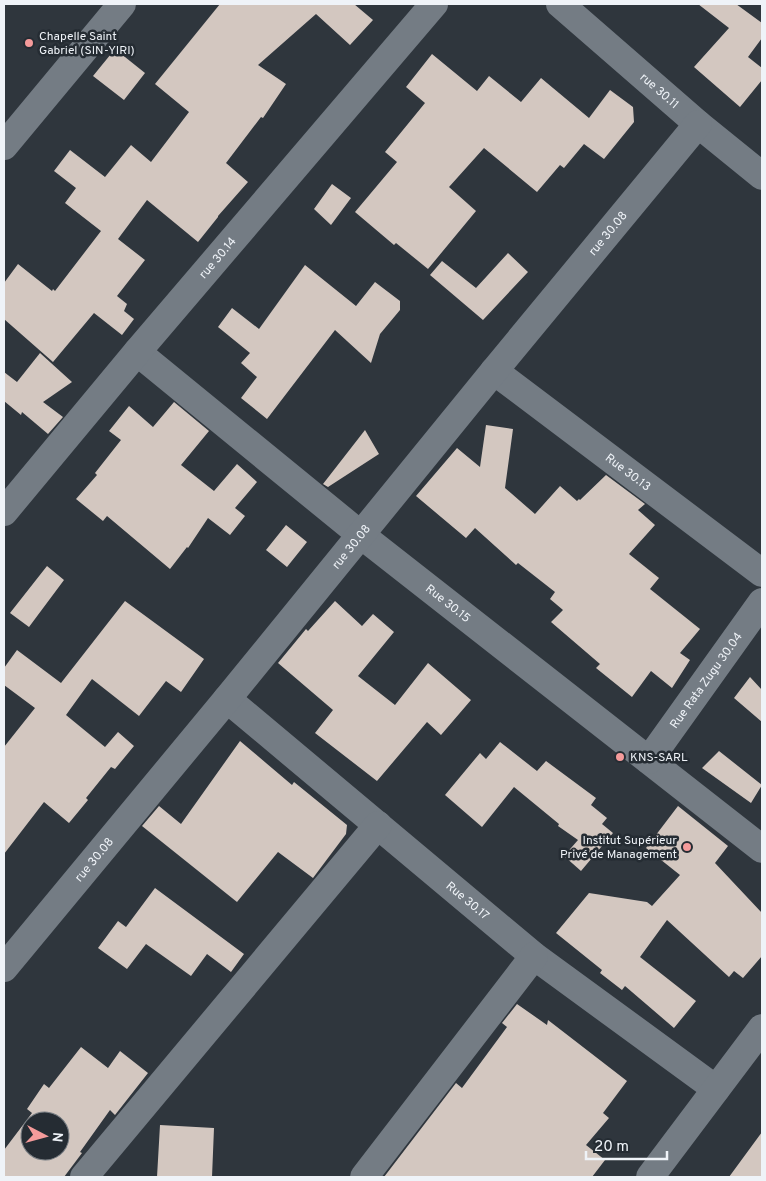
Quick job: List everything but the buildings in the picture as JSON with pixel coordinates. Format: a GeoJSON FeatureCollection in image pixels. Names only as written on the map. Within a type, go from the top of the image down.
{"type":"FeatureCollection","features":[{"type":"Feature","properties":{"kind":"street"},"geometry":{"type":"LineString","coordinates":[[4,146],[122,4]]}},
{"type":"Feature","properties":{"kind":"street","name":"rue 30.14"},"geometry":{"type":"LineString","coordinates":[[4,512],[137,352],[434,4]]}},
{"type":"Feature","properties":{"kind":"street","name":"rue 30.11"},"geometry":{"type":"LineString","coordinates":[[560,4],[698,124],[762,176]]}},
{"type":"Feature","properties":{"kind":"street","name":"rue 30.08"},"geometry":{"type":"LineString","coordinates":[[4,968],[698,124]]}},
{"type":"Feature","properties":{"kind":"street","name":"Rue 30.15"},"geometry":{"type":"LineString","coordinates":[[137,352],[361,535],[762,850]]}},
{"type":"Feature","properties":{"kind":"street","name":"Rue 30.13"},"geometry":{"type":"LineString","coordinates":[[494,371],[762,573]]}},
{"type":"Feature","properties":{"kind":"street","name":"Rue Rata Zugu 30.04"},"geometry":{"type":"LineString","coordinates":[[649,760],[762,602]]}},
{"type":"Feature","properties":{"kind":"street","name":"Rue 30.17"},"geometry":{"type":"LineString","coordinates":[[227,699],[534,956],[716,1089]]}},
{"type":"Feature","properties":{"kind":"street"},"geometry":{"type":"LineString","coordinates":[[84,1177],[378,825]]}},
{"type":"Feature","properties":{"kind":"street"},"geometry":{"type":"LineString","coordinates":[[364,1177],[534,956]]}},
{"type":"Feature","properties":{"kind":"street"},"geometry":{"type":"LineString","coordinates":[[650,1177],[762,1028]]}},
{"type":"Feature","properties":{"kind":"place","name":"Chapelle Saint Gabriel (SIN-YIRI)"},"geometry":{"type":"Point","coordinates":[29,43]}},
{"type":"Feature","properties":{"kind":"place","name":"KNS-SARL"},"geometry":{"type":"Point","coordinates":[620,757]}},
{"type":"Feature","properties":{"kind":"place","name":"Institut Supérieur Privé de Management"},"geometry":{"type":"Point","coordinates":[687,847]}}]}
